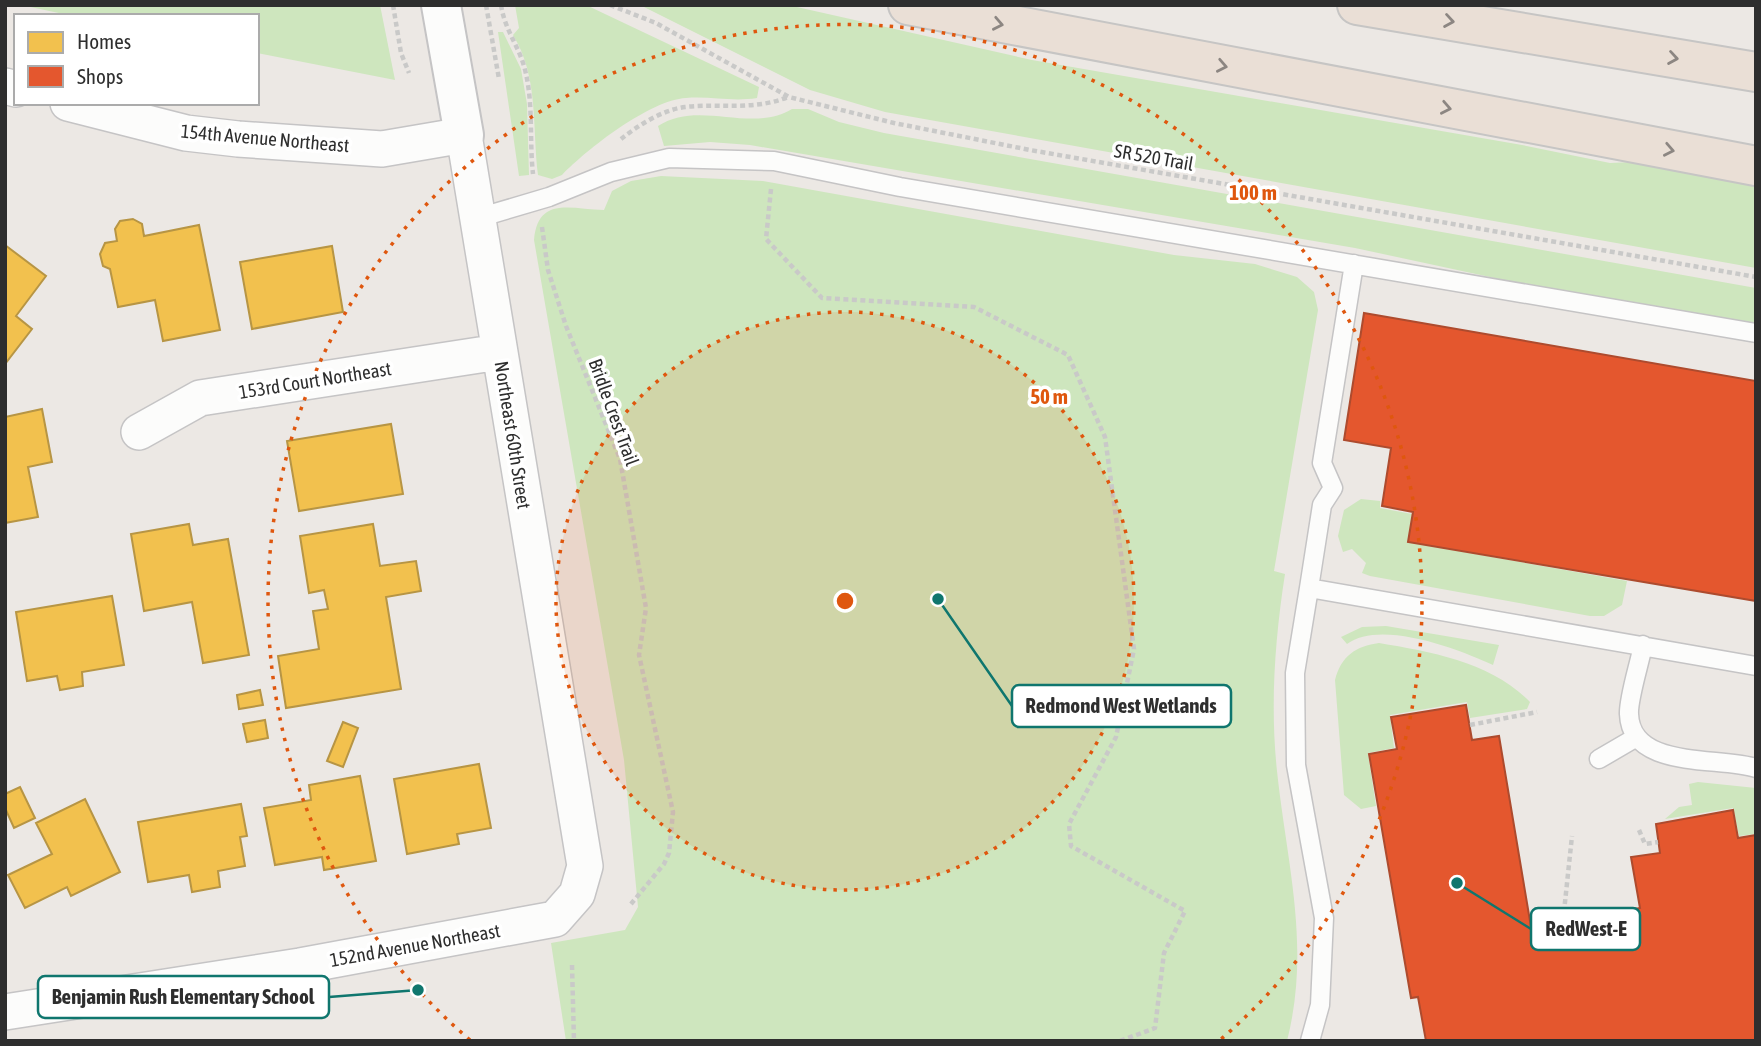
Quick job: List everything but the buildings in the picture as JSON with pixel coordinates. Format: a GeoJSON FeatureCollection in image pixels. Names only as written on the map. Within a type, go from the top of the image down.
{"type":"FeatureCollection","features":[{"type":"Feature","properties":{"kind":"highway"},"geometry":{"type":"LineString","coordinates":[[908,5],[1756,166]]}},
{"type":"Feature","properties":{"kind":"highway"},"geometry":{"type":"LineString","coordinates":[[1357,5],[1756,72]]}},
{"type":"Feature","properties":{"kind":"street","name":"Northeast 60th Street"},"geometry":{"type":"LineString","coordinates":[[442,12],[585,866]]}},
{"type":"Feature","properties":{"kind":"street","name":"154th Avenue Northeast"},"geometry":{"type":"LineString","coordinates":[[76,105],[186,133],[238,139],[382,149],[464,135]]}},
{"type":"Feature","properties":{"kind":"street","name":"153rd Court Northeast"},"geometry":{"type":"LineString","coordinates":[[139,432],[200,398],[499,352]]}},
{"type":"Feature","properties":{"kind":"street","name":"152nd Avenue Northeast"},"geometry":{"type":"LineString","coordinates":[[5,1012],[300,966],[555,919],[577,894],[585,866]]}},
{"type":"Feature","properties":{"kind":"lane"},"geometry":{"type":"LineString","coordinates":[[478,218],[538,200],[611,172],[668,158],[774,161],[900,187],[1756,333]]}},
{"type":"Feature","properties":{"kind":"lane"},"geometry":{"type":"LineString","coordinates":[[1310,1041],[1320,1005],[1324,918],[1296,765],[1295,673],[1322,505],[1333,488],[1322,463],[1354,264]]}},
{"type":"Feature","properties":{"kind":"lane"},"geometry":{"type":"LineString","coordinates":[[1309,588],[1756,666]]}},
{"type":"Feature","properties":{"kind":"lane"},"geometry":{"type":"LineString","coordinates":[[1643,645],[1628,713],[1635,738],[1655,752],[1756,768]]}},
{"type":"Feature","properties":{"kind":"lane"},"geometry":{"type":"LineString","coordinates":[[1599,759],[1635,738]]}},
{"type":"Feature","properties":{"kind":"path"},"geometry":{"type":"LineString","coordinates":[[393,5],[401,53],[409,73]]}},
{"type":"Feature","properties":{"kind":"path"},"geometry":{"type":"LineString","coordinates":[[486,5],[499,79]]}},
{"type":"Feature","properties":{"kind":"path","name":"Bridle Crest Trail"},"geometry":{"type":"LineString","coordinates":[[501,5],[505,27],[524,64],[530,96],[533,172],[548,270],[566,326],[620,459],[646,608],[639,655],[673,812],[669,853],[631,904]]}},
{"type":"Feature","properties":{"kind":"path","name":"SR 520 Trail"},"geometry":{"type":"LineString","coordinates":[[610,5],[656,23],[789,97],[894,123],[1030,150],[1756,277]]}},
{"type":"Feature","properties":{"kind":"path"},"geometry":{"type":"LineString","coordinates":[[774,161],[766,239],[822,298],[974,307],[1068,355],[1105,436],[1134,649],[1116,737],[1069,824],[1071,846],[1185,911],[1164,953],[1155,1028],[1120,1041]]}},
{"type":"Feature","properties":{"kind":"path"},"geometry":{"type":"LineString","coordinates":[[1470,725],[1537,712]]}},
{"type":"Feature","properties":{"kind":"path"},"geometry":{"type":"LineString","coordinates":[[1639,830],[1645,844],[1658,842]]}},
{"type":"Feature","properties":{"kind":"path"},"geometry":{"type":"LineString","coordinates":[[1563,921],[1572,836]]}},
{"type":"Feature","properties":{"kind":"path"},"geometry":{"type":"LineString","coordinates":[[572,965],[574,1041]]}},
{"type":"Feature","properties":{"kind":"green space"},"geometry":{"type":"Polygon","coordinates":[[[21,5],[380,5],[395,80],[259,53],[259,14],[64,14],[21,5]]]}},
{"type":"Feature","properties":{"kind":"green space"},"geometry":{"type":"Polygon","coordinates":[[[515,5],[586,5],[759,87],[757,98],[686,98],[671,101],[638,116],[620,128],[587,152],[562,175],[552,179],[538,175],[531,85],[521,51],[513,35],[519,28],[515,5]]]}},
{"type":"Feature","properties":{"kind":"green space"},"geometry":{"type":"Polygon","coordinates":[[[640,5],[788,5],[1032,60],[1522,145],[1610,163],[1632,162],[1756,182],[1756,268],[885,112],[810,90],[640,5]]]}},
{"type":"Feature","properties":{"kind":"green space"},"geometry":{"type":"Polygon","coordinates":[[[498,32],[503,32],[521,69],[527,104],[529,175],[519,176],[498,32]]]}},
{"type":"Feature","properties":{"kind":"green space"},"geometry":{"type":"Polygon","coordinates":[[[792,109],[808,109],[839,122],[884,133],[1756,288],[1756,327],[1574,295],[1355,248],[750,145],[710,142],[664,146],[658,126],[690,115],[760,118],[776,116],[792,109]]]}},
{"type":"Feature","properties":{"kind":"green space"},"geometry":{"type":"Polygon","coordinates":[[[661,176],[763,181],[1174,255],[1255,264],[1297,277],[1314,292],[1318,310],[1274,571],[1285,574],[1276,647],[1274,722],[1277,771],[1297,939],[1294,1006],[1287,1041],[566,1041],[551,943],[625,930],[638,907],[624,760],[534,240],[537,226],[549,211],[568,207],[604,210],[612,191],[631,181],[661,176]]]}},
{"type":"Feature","properties":{"kind":"green space"},"geometry":{"type":"Polygon","coordinates":[[[1361,499],[1380,501],[1380,508],[1412,514],[1408,542],[1627,581],[1622,605],[1604,616],[1590,616],[1362,573],[1366,563],[1352,549],[1343,552],[1338,536],[1344,510],[1361,499]]]}},
{"type":"Feature","properties":{"kind":"green space"},"geometry":{"type":"Polygon","coordinates":[[[1386,626],[1499,645],[1493,665],[1460,651],[1399,635],[1361,637],[1347,644],[1341,637],[1362,627],[1386,626]]]}},
{"type":"Feature","properties":{"kind":"green space"},"geometry":{"type":"Polygon","coordinates":[[[1379,643],[1440,655],[1479,668],[1514,688],[1530,702],[1527,709],[1470,718],[1467,702],[1390,715],[1394,748],[1368,753],[1376,806],[1361,809],[1344,795],[1335,680],[1345,659],[1363,647],[1379,643]]]}},
{"type":"Feature","properties":{"kind":"green space"},"geometry":{"type":"Polygon","coordinates":[[[1698,782],[1756,788],[1756,834],[1739,836],[1733,808],[1665,819],[1679,807],[1692,805],[1689,784],[1698,782]]]}},
{"type":"Feature","properties":{"kind":"place","name":"Redmond West Wetlands"},"geometry":{"type":"Point","coordinates":[938,599]}},
{"type":"Feature","properties":{"kind":"place","name":"RedWest-E"},"geometry":{"type":"Point","coordinates":[1457,883]}},
{"type":"Feature","properties":{"kind":"place","name":"Benjamin Rush Elementary School"},"geometry":{"type":"Point","coordinates":[418,990]}}]}
